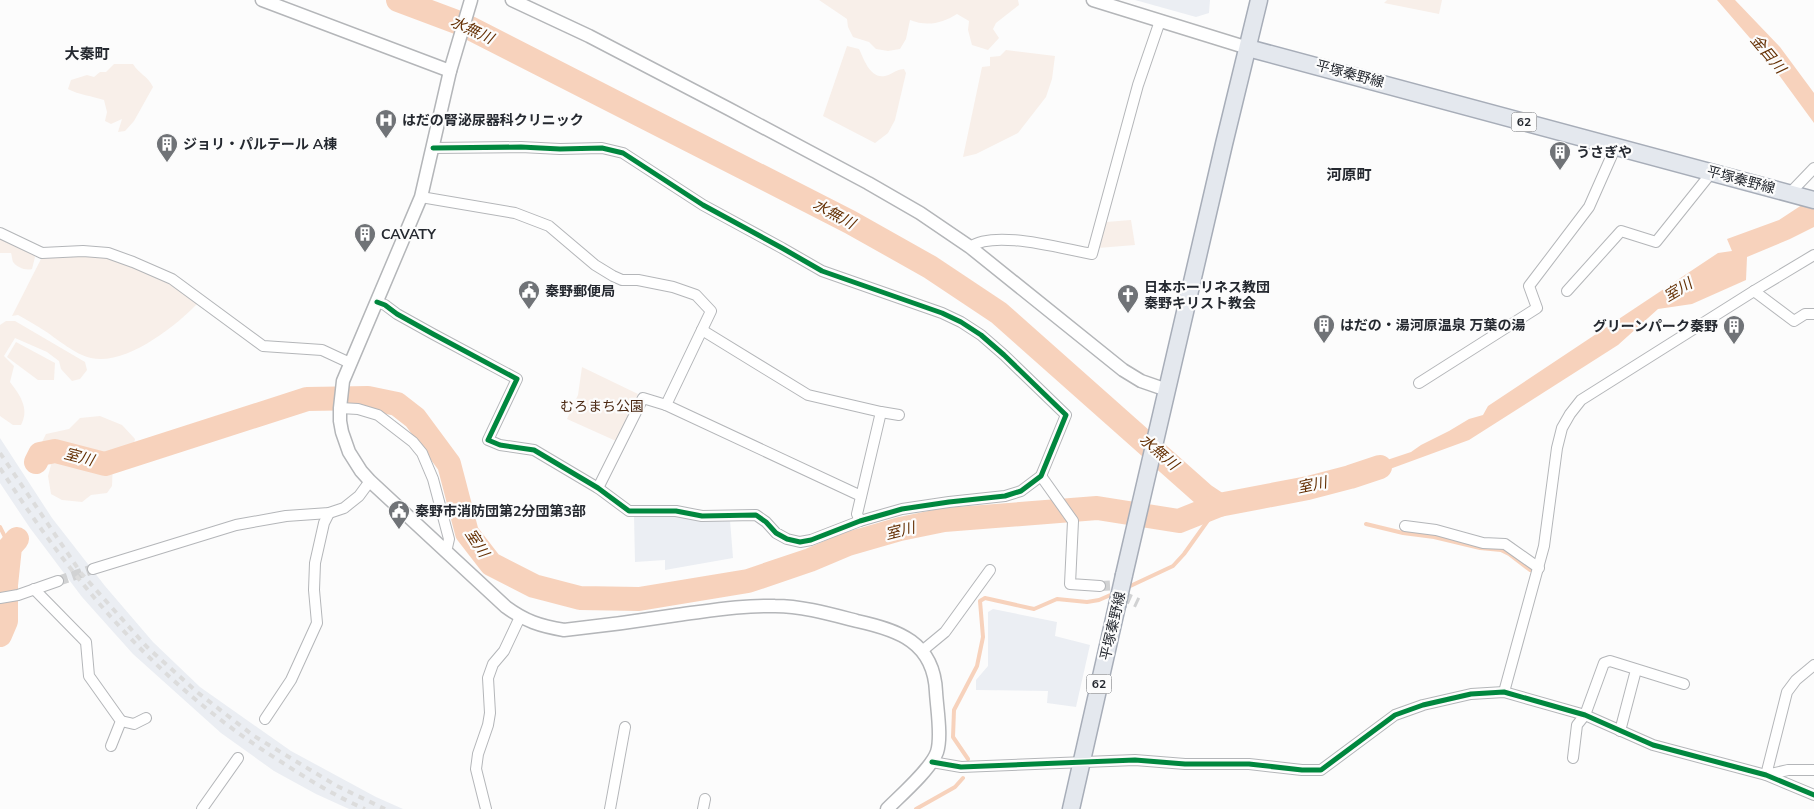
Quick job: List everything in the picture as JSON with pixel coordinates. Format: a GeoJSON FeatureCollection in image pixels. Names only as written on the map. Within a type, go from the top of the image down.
{"type":"FeatureCollection","features":[{"type":"Feature","properties":{"kind":"main road"},"geometry":{"type":"LineString","coordinates":[[1248,48],[1259,0]]}},
{"type":"Feature","properties":{"kind":"main road","name":"平塚秦野線"},"geometry":{"type":"LineString","coordinates":[[1248,48],[1801,196]]}},
{"type":"Feature","properties":{"kind":"main road","name":"62"},"geometry":{"type":"LineString","coordinates":[[1167,390],[1248,48]]}},
{"type":"Feature","properties":{"kind":"main road","name":"平塚秦野線"},"geometry":{"type":"LineString","coordinates":[[1071,809],[1167,390]]}},
{"type":"Feature","properties":{"kind":"street"},"geometry":{"type":"LineString","coordinates":[[262,0],[451,68]]}},
{"type":"Feature","properties":{"kind":"street"},"geometry":{"type":"LineString","coordinates":[[471,0],[451,68],[422,197],[343,381],[340,407],[341,426],[349,452],[370,481],[506,607],[520,617],[540,626],[564,630],[738,607],[776,606],[810,610],[888,628],[906,637],[922,651],[929,662],[936,684],[939,742],[932,762],[887,809]]}},
{"type":"Feature","properties":{"kind":"street"},"geometry":{"type":"LineString","coordinates":[[512,0],[589,36],[868,183],[920,213],[970,247],[1123,370],[1167,390]]}},
{"type":"Feature","properties":{"kind":"street"},"geometry":{"type":"LineString","coordinates":[[1093,0],[1248,48]]}},
{"type":"Feature","properties":{"kind":"street"},"geometry":{"type":"LineString","coordinates":[[970,247],[976,243],[1004,238],[1092,254],[1138,85],[1160,21]]}},
{"type":"Feature","properties":{"kind":"street"},"geometry":{"type":"LineString","coordinates":[[1419,383],[1537,308],[1529,286],[1589,207],[1616,146]]}},
{"type":"Feature","properties":{"kind":"street"},"geometry":{"type":"LineString","coordinates":[[377,302],[518,379],[488,440],[500,445],[534,450],[598,488],[629,511],[676,511],[702,516],[756,515],[787,540],[800,542],[811,540],[860,521],[902,510],[949,502],[1005,496],[1021,491],[1042,476],[1066,415],[1004,355],[981,335],[961,322],[942,313],[822,272],[703,205],[623,153],[602,148],[434,148]]}},
{"type":"Feature","properties":{"kind":"street"},"geometry":{"type":"LineString","coordinates":[[1801,196],[1814,168]]}},
{"type":"Feature","properties":{"kind":"street"},"geometry":{"type":"LineString","coordinates":[[1567,291],[1621,231],[1656,242],[1712,172]]}},
{"type":"Feature","properties":{"kind":"street"},"geometry":{"type":"LineString","coordinates":[[422,197],[515,213],[549,226],[595,265],[613,276],[622,280],[638,280],[673,287],[696,295],[711,311],[666,405]]}},
{"type":"Feature","properties":{"kind":"street"},"geometry":{"type":"LineString","coordinates":[[0,233],[42,252],[83,251],[108,253],[134,262],[172,279],[263,346],[322,350],[350,363]]}},
{"type":"Feature","properties":{"kind":"street"},"geometry":{"type":"LineString","coordinates":[[1504,692],[1539,568],[1550,506],[1557,448],[1562,428],[1570,414],[1581,400],[1814,255]]}},
{"type":"Feature","properties":{"kind":"street"},"geometry":{"type":"LineString","coordinates":[[1754,291],[1794,321],[1806,314],[1814,314]]}},
{"type":"Feature","properties":{"kind":"street"},"geometry":{"type":"LineString","coordinates":[[702,330],[808,395],[899,415]]}},
{"type":"Feature","properties":{"kind":"street"},"geometry":{"type":"LineString","coordinates":[[598,488],[643,398],[666,405],[861,496]]}},
{"type":"Feature","properties":{"kind":"street"},"geometry":{"type":"LineString","coordinates":[[340,407],[358,409],[378,415],[413,442],[422,453],[433,479],[449,539],[446,552]]}},
{"type":"Feature","properties":{"kind":"street"},"geometry":{"type":"LineString","coordinates":[[860,521],[857,514],[882,412]]}},
{"type":"Feature","properties":{"kind":"street"},"geometry":{"type":"LineString","coordinates":[[1042,476],[1073,521],[1070,584],[1100,586]]}},
{"type":"Feature","properties":{"kind":"street"},"geometry":{"type":"LineString","coordinates":[[93,569],[236,525],[286,516],[329,513],[352,503],[370,481]]}},
{"type":"Feature","properties":{"kind":"street"},"geometry":{"type":"LineString","coordinates":[[265,720],[291,680],[317,623],[314,590],[315,564],[324,523],[329,513]]}},
{"type":"Feature","properties":{"kind":"street"},"geometry":{"type":"LineString","coordinates":[[1405,526],[1436,530],[1483,543],[1506,544],[1539,568]]}},
{"type":"Feature","properties":{"kind":"street"},"geometry":{"type":"LineString","coordinates":[[922,651],[945,632],[990,570]]}},
{"type":"Feature","properties":{"kind":"street"},"geometry":{"type":"LineString","coordinates":[[0,598],[18,595],[58,581]]}},
{"type":"Feature","properties":{"kind":"street"},"geometry":{"type":"LineString","coordinates":[[34,589],[86,642],[89,676],[121,721],[134,724],[146,718]]}},
{"type":"Feature","properties":{"kind":"street"},"geometry":{"type":"LineString","coordinates":[[486,809],[476,769],[478,754],[490,713],[488,678],[493,664],[504,651],[520,617]]}},
{"type":"Feature","properties":{"kind":"street"},"geometry":{"type":"LineString","coordinates":[[1573,758],[1577,725],[1585,714],[1604,663],[1610,661],[1684,684]]}},
{"type":"Feature","properties":{"kind":"street"},"geometry":{"type":"LineString","coordinates":[[1766,775],[1787,692],[1796,680],[1814,665]]}},
{"type":"Feature","properties":{"kind":"street"},"geometry":{"type":"LineString","coordinates":[[1620,730],[1636,670]]}},
{"type":"Feature","properties":{"kind":"street"},"geometry":{"type":"LineString","coordinates":[[932,762],[961,767],[1135,760],[1185,764],[1249,764],[1302,770],[1321,770],[1395,715],[1423,705],[1471,694],[1504,692],[1585,714],[1653,745],[1766,775],[1814,795]]}},
{"type":"Feature","properties":{"kind":"street"},"geometry":{"type":"LineString","coordinates":[[111,746],[121,721]]}},
{"type":"Feature","properties":{"kind":"street"},"geometry":{"type":"LineString","coordinates":[[610,809],[625,727]]}},
{"type":"Feature","properties":{"kind":"street"},"geometry":{"type":"LineString","coordinates":[[207,807],[238,758]]}},
{"type":"Feature","properties":{"kind":"street"},"geometry":{"type":"LineString","coordinates":[[1766,775],[1788,770],[1814,770]]}},
{"type":"Feature","properties":{"kind":"shaded area"},"geometry":{"type":"Polygon","coordinates":[[[1135,0],[1210,0],[1209,13],[1196,17],[1135,0]]]}},
{"type":"Feature","properties":{"kind":"shaded area"},"geometry":{"type":"Polygon","coordinates":[[[0,438],[52,518],[105,586],[153,642],[200,687],[291,751],[376,797],[403,809],[349,809],[316,794],[274,771],[221,733],[133,654],[82,597],[30,528],[0,483],[0,438]]]}},
{"type":"Feature","properties":{"kind":"shaded area"},"geometry":{"type":"Polygon","coordinates":[[[634,516],[677,516],[730,520],[733,558],[665,570],[665,560],[635,562],[634,516]]]}},
{"type":"Feature","properties":{"kind":"shaded area"},"geometry":{"type":"Polygon","coordinates":[[[993,609],[1057,622],[1055,636],[1090,645],[1076,707],[1047,703],[1048,691],[976,690],[976,680],[988,666],[988,612],[993,609]]]}},
{"type":"Feature","properties":{"kind":"green space"},"geometry":{"type":"Polygon","coordinates":[[[819,0],[1018,0],[1019,5],[996,23],[993,29],[999,38],[988,50],[972,45],[968,30],[969,21],[957,14],[946,20],[929,24],[910,20],[906,39],[900,49],[888,51],[876,49],[869,42],[853,37],[848,27],[847,19],[819,0]]]}},
{"type":"Feature","properties":{"kind":"green space"},"geometry":{"type":"Polygon","coordinates":[[[1387,0],[1442,0],[1439,14],[1384,3],[1387,0]]]}},
{"type":"Feature","properties":{"kind":"green space"},"geometry":{"type":"Polygon","coordinates":[[[847,46],[859,49],[865,63],[875,74],[885,76],[904,69],[906,73],[895,120],[888,133],[875,143],[823,116],[847,46]]]}},
{"type":"Feature","properties":{"kind":"green space"},"geometry":{"type":"Polygon","coordinates":[[[1006,50],[1055,56],[1052,79],[1046,97],[1018,133],[976,154],[963,157],[982,67],[990,66],[990,57],[1000,56],[1006,50]]]}},
{"type":"Feature","properties":{"kind":"green space"},"geometry":{"type":"Polygon","coordinates":[[[114,64],[133,64],[149,80],[153,87],[134,121],[125,131],[118,132],[122,119],[111,124],[105,121],[107,112],[104,100],[68,89],[71,80],[87,75],[94,77],[100,72],[106,72],[114,64]]]}},
{"type":"Feature","properties":{"kind":"green space"},"geometry":{"type":"Polygon","coordinates":[[[1131,220],[1135,245],[1098,248],[1106,222],[1131,220]]]}},
{"type":"Feature","properties":{"kind":"green space"},"geometry":{"type":"Polygon","coordinates":[[[0,237],[32,251],[35,257],[32,269],[24,269],[13,262],[11,253],[0,253],[0,237]]]}},
{"type":"Feature","properties":{"kind":"green space"},"geometry":{"type":"Polygon","coordinates":[[[78,254],[101,257],[145,270],[170,283],[197,304],[163,333],[134,350],[104,359],[85,356],[18,315],[12,316],[42,257],[78,254]]]}},
{"type":"Feature","properties":{"kind":"green space"},"geometry":{"type":"Polygon","coordinates":[[[6,321],[15,321],[85,362],[87,370],[80,379],[72,381],[61,369],[59,361],[47,352],[15,338],[4,356],[14,366],[10,382],[23,402],[24,419],[21,425],[13,425],[0,416],[0,325],[6,321]]]}},
{"type":"Feature","properties":{"kind":"green space"},"geometry":{"type":"Polygon","coordinates":[[[16,342],[55,363],[54,380],[38,380],[7,357],[16,342]]]}},
{"type":"Feature","properties":{"kind":"green space","name":"むろまち公園"},"geometry":{"type":"Polygon","coordinates":[[[582,367],[638,394],[616,441],[567,419],[578,395],[582,367]]]}},
{"type":"Feature","properties":{"kind":"green space"},"geometry":{"type":"Polygon","coordinates":[[[100,416],[122,425],[135,439],[132,453],[113,461],[112,486],[107,493],[91,495],[82,502],[62,500],[51,494],[48,476],[51,465],[45,456],[41,444],[46,434],[69,429],[80,418],[100,416]]]}},
{"type":"Feature","properties":{"kind":"water","name":"金目川"},"geometry":{"type":"Polygon","coordinates":[[[1717,0],[1735,0],[1780,47],[1814,93],[1814,123],[1762,52],[1717,0]]]}},
{"type":"Feature","properties":{"kind":"water"},"geometry":{"type":"Polygon","coordinates":[[[1814,197],[1814,227],[1747,257],[1746,280],[1692,304],[1658,309],[1618,345],[1469,440],[1349,484],[1348,473],[1411,452],[1469,419],[1483,415],[1488,406],[1718,253],[1732,251],[1727,239],[1779,220],[1814,197]]]}},
{"type":"Feature","properties":{"kind":"waterway","name":"水無川"},"geometry":{"type":"LineString","coordinates":[[398,0],[462,24],[850,222],[930,267],[999,313],[1204,495],[1219,505]]}},
{"type":"Feature","properties":{"kind":"waterway","name":"室川"},"geometry":{"type":"LineString","coordinates":[[36,462],[40,454],[55,451],[105,464],[307,399],[368,398],[397,404],[415,418],[449,464],[467,533],[491,564],[534,586],[580,598],[639,599],[748,581],[810,560],[848,544],[900,529],[944,520],[1097,508],[1179,521],[1219,505],[1308,488],[1380,467]]}},
{"type":"Feature","properties":{"kind":"waterway"},"geometry":{"type":"LineString","coordinates":[[1126,588],[1173,566],[1184,554],[1219,505]]}},
{"type":"Feature","properties":{"kind":"waterway"},"geometry":{"type":"LineString","coordinates":[[1366,524],[1480,548],[1501,550],[1530,570]]}},
{"type":"Feature","properties":{"kind":"waterway"},"geometry":{"type":"LineString","coordinates":[[0,527],[10,547]]}},
{"type":"Feature","properties":{"kind":"waterway","name":"室川"},"geometry":{"type":"LineString","coordinates":[[0,635],[6,621],[6,585],[10,547],[17,539]]}},
{"type":"Feature","properties":{"kind":"waterway"},"geometry":{"type":"LineString","coordinates":[[968,759],[953,737],[954,710],[977,666],[983,637],[980,601],[985,598],[1034,609],[1057,599],[1087,602],[1099,600],[1115,593]]}},
{"type":"Feature","properties":{"kind":"waterway"},"geometry":{"type":"LineString","coordinates":[[916,809],[955,787],[963,778]]}},
{"type":"Feature","properties":{"kind":"tunnel"},"geometry":{"type":"LineString","coordinates":[[58,581],[93,569]]}},
{"type":"Feature","properties":{"kind":"tunnel"},"geometry":{"type":"LineString","coordinates":[[1100,586],[1121,585],[1125,597],[1138,603]]}},
{"type":"Feature","properties":{"kind":"railway"},"geometry":{"type":"LineString","coordinates":[[0,453],[81,573],[147,647],[197,692],[254,736],[337,786],[385,809]]}},
{"type":"Feature","properties":{"kind":"railway"},"geometry":{"type":"LineString","coordinates":[[0,468],[29,512],[91,594],[160,668],[198,702],[239,733],[313,782],[365,809]]}},
{"type":"Feature","properties":{"kind":"cycle path"},"geometry":{"type":"LineString","coordinates":[[377,302],[517,379],[488,440],[500,445],[534,450],[598,488],[629,511],[676,511],[702,516],[756,515],[776,533],[787,539],[800,542],[811,540],[860,521],[902,509],[1005,496],[1021,491],[1041,476],[1066,415],[1004,355],[981,335],[961,322],[942,313],[822,271],[703,205],[623,153],[602,148],[433,148]]}},
{"type":"Feature","properties":{"kind":"cycle path"},"geometry":{"type":"LineString","coordinates":[[932,762],[961,767],[1135,760],[1185,764],[1249,764],[1302,770],[1321,770],[1395,715],[1423,705],[1471,694],[1504,692],[1585,715],[1653,745],[1766,775],[1814,795]]}},
{"type":"Feature","properties":{"kind":"place","name":"はだの腎泌尿器科クリニック"},"geometry":{"type":"Point","coordinates":[386,139]}},
{"type":"Feature","properties":{"kind":"place","name":"ジョリ・パルテール A棟"},"geometry":{"type":"Point","coordinates":[167,163]}},
{"type":"Feature","properties":{"kind":"place","name":"うさぎや"},"geometry":{"type":"Point","coordinates":[1560,171]}},
{"type":"Feature","properties":{"kind":"place","name":"CAVATY"},"geometry":{"type":"Point","coordinates":[365,253]}},
{"type":"Feature","properties":{"kind":"place","name":"秦野郵便局"},"geometry":{"type":"Point","coordinates":[529,310]}},
{"type":"Feature","properties":{"kind":"place","name":"日本ホーリネス教団 秦野キリスト教会"},"geometry":{"type":"Point","coordinates":[1128,314]}},
{"type":"Feature","properties":{"kind":"place","name":"はだの・湯河原温泉 万葉の湯"},"geometry":{"type":"Point","coordinates":[1324,344]}},
{"type":"Feature","properties":{"kind":"place","name":"グリーンパーク秦野"},"geometry":{"type":"Point","coordinates":[1734,345]}},
{"type":"Feature","properties":{"kind":"place","name":"秦野市消防団第2分団第3部"},"geometry":{"type":"Point","coordinates":[399,530]}},
{"type":"Feature","properties":{"kind":"district","name":"大秦町"},"geometry":{"type":"Point","coordinates":[87,54]}},
{"type":"Feature","properties":{"kind":"district","name":"河原町"},"geometry":{"type":"Point","coordinates":[1349,175]}}]}
